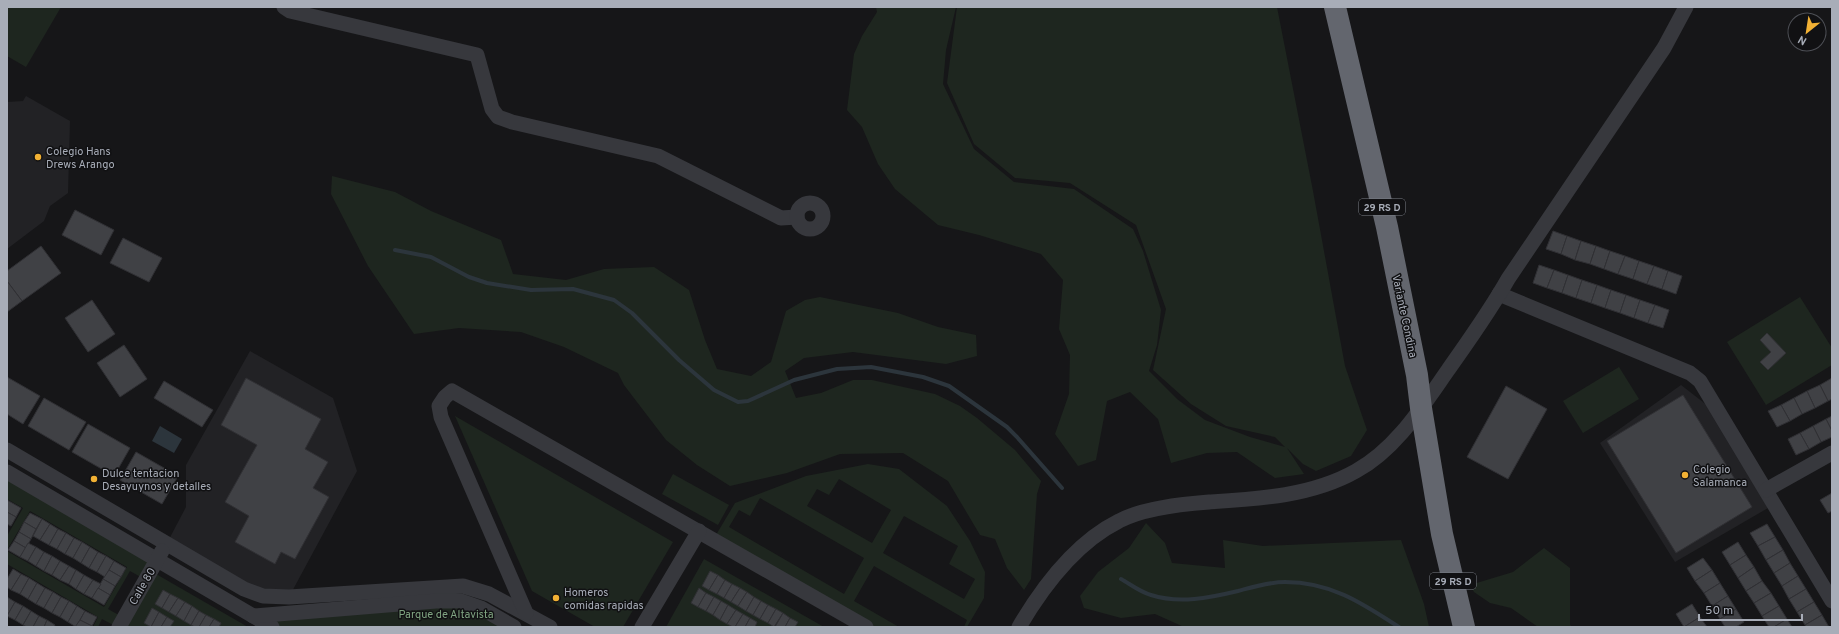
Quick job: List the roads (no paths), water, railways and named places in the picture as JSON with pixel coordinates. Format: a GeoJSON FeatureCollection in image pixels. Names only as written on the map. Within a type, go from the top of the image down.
{"type":"FeatureCollection","features":[{"type":"Feature","properties":{"kind":"highway","name":"Variante Condina"},"geometry":{"type":"LineString","coordinates":[[1336,7],[1387,227],[1417,375],[1442,534],[1464,627]]}},
{"type":"Feature","properties":{"kind":"street"},"geometry":{"type":"LineString","coordinates":[[1019,627],[1040,593],[1063,565],[1090,541],[1120,520],[1187,504],[1277,496],[1306,490],[1341,478],[1366,466],[1376,458],[1421,408],[1488,314],[1499,294],[1664,48],[1686,7]]}},
{"type":"Feature","properties":{"kind":"street"},"geometry":{"type":"LineString","coordinates":[[287,9],[477,55],[492,109],[498,117],[512,122],[658,156],[781,218],[797,217]]}},
{"type":"Feature","properties":{"kind":"street"},"geometry":{"type":"LineString","coordinates":[[1499,294],[1690,373],[1700,381],[1832,601]]}},
{"type":"Feature","properties":{"kind":"street"},"geometry":{"type":"LineString","coordinates":[[526,613],[441,417],[439,406],[445,397],[452,391],[866,627]]}},
{"type":"Feature","properties":{"kind":"street"},"geometry":{"type":"LineString","coordinates":[[7,450],[244,589],[263,596],[289,597],[463,586],[489,594],[550,627]]}},
{"type":"Feature","properties":{"kind":"street"},"geometry":{"type":"LineString","coordinates":[[1766,490],[1832,453]]}},
{"type":"Feature","properties":{"kind":"street"},"geometry":{"type":"LineString","coordinates":[[7,472],[272,627]]}},
{"type":"Feature","properties":{"kind":"street"},"geometry":{"type":"LineString","coordinates":[[642,627],[699,531]]}},
{"type":"Feature","properties":{"kind":"street","name":"Calle 80"},"geometry":{"type":"LineString","coordinates":[[119,627],[166,544]]}},
{"type":"Feature","properties":{"kind":"street"},"geometry":{"type":"LineString","coordinates":[[253,616],[436,601],[461,601],[481,608],[514,627]]}},
{"type":"Feature","properties":{"kind":"waterway"},"geometry":{"type":"LineString","coordinates":[[395,250],[431,257],[469,277],[487,283],[531,290],[573,289],[614,300],[632,313],[679,360],[714,390],[738,402],[748,401],[794,380],[837,369],[871,367],[923,377],[949,386],[1007,427],[1062,488]]}},
{"type":"Feature","properties":{"kind":"waterway"},"geometry":{"type":"LineString","coordinates":[[1121,579],[1147,594],[1162,598],[1183,600],[1216,596],[1273,583],[1302,583],[1332,590],[1359,602],[1399,627]]}},
{"type":"Feature","properties":{"kind":"place","name":"Colegio Hans Drews Arango"},"geometry":{"type":"Point","coordinates":[38,157]}},
{"type":"Feature","properties":{"kind":"place","name":"Colegio Salamanca"},"geometry":{"type":"Point","coordinates":[1685,475]}},
{"type":"Feature","properties":{"kind":"place","name":"Dulce tentacion Desayuynos y detalles"},"geometry":{"type":"Point","coordinates":[94,479]}},
{"type":"Feature","properties":{"kind":"place","name":"Homeros comidas rapidas"},"geometry":{"type":"Point","coordinates":[556,598]}},
{"type":"Feature","properties":{"kind":"park label","name":"Parque de Altavista"},"geometry":{"type":"Point","coordinates":[446,614]}}]}
